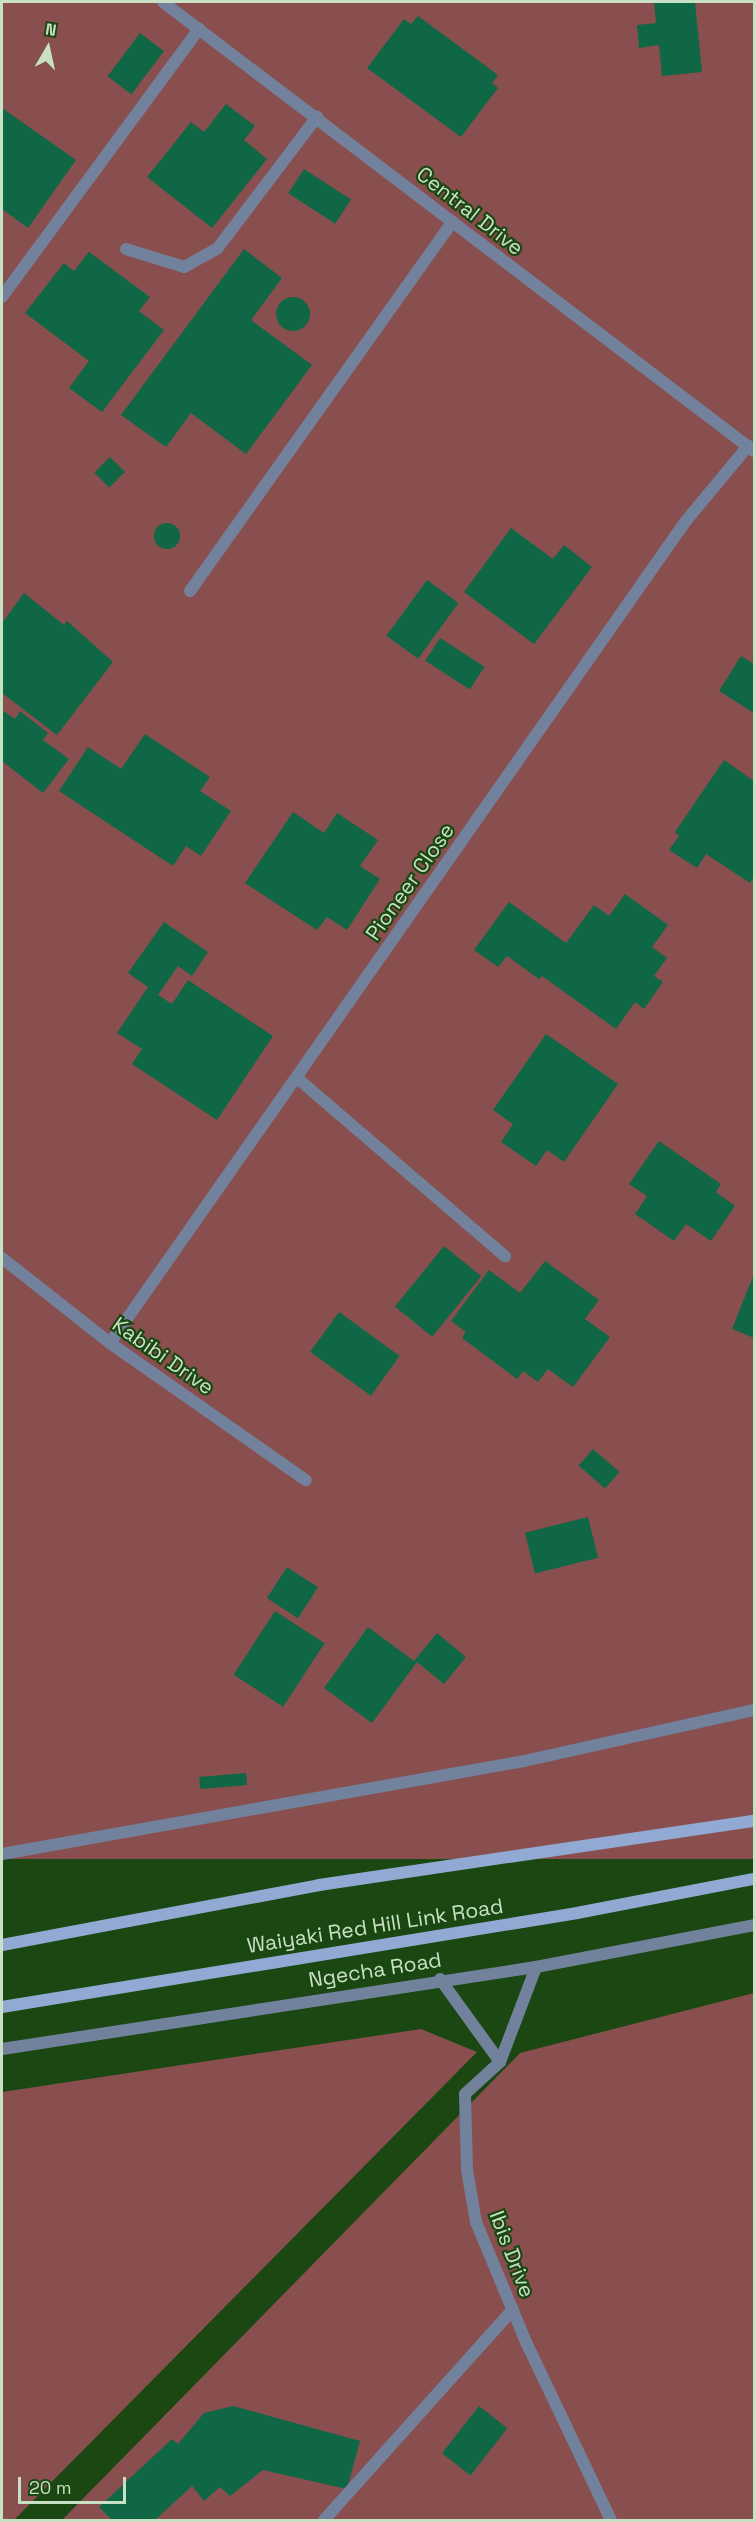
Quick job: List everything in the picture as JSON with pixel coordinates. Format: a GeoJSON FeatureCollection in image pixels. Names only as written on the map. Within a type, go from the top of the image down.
{"type":"FeatureCollection","features":[{"type":"Feature","properties":{"kind":"main road"},"geometry":{"type":"LineString","coordinates":[[2,1945],[320,1885],[754,1821]]}},
{"type":"Feature","properties":{"kind":"main road","name":"Waiyaki Red Hill Link Road"},"geometry":{"type":"LineString","coordinates":[[2,2007],[577,1913],[754,1879]]}},
{"type":"Feature","properties":{"kind":"street","name":"Central Drive"},"geometry":{"type":"LineString","coordinates":[[162,2],[317,117],[751,449]]}},
{"type":"Feature","properties":{"kind":"street"},"geometry":{"type":"LineString","coordinates":[[2,297],[199,29]]}},
{"type":"Feature","properties":{"kind":"street"},"geometry":{"type":"LineString","coordinates":[[126,249],[184,267],[217,249],[317,117]]}},
{"type":"Feature","properties":{"kind":"street"},"geometry":{"type":"LineString","coordinates":[[190,591],[452,222]]}},
{"type":"Feature","properties":{"kind":"street","name":"Pioneer Close"},"geometry":{"type":"LineString","coordinates":[[110,1343],[685,522],[751,449]]}},
{"type":"Feature","properties":{"kind":"street"},"geometry":{"type":"LineString","coordinates":[[297,1078],[505,1256]]}},
{"type":"Feature","properties":{"kind":"street","name":"Kabibi Drive"},"geometry":{"type":"LineString","coordinates":[[2,1258],[110,1343],[306,1480]]}},
{"type":"Feature","properties":{"kind":"street"},"geometry":{"type":"LineString","coordinates":[[2,1854],[524,1761],[754,1710]]}},
{"type":"Feature","properties":{"kind":"street","name":"Ngecha Road"},"geometry":{"type":"LineString","coordinates":[[2,2049],[440,1979],[536,1967],[754,1925]]}},
{"type":"Feature","properties":{"kind":"street"},"geometry":{"type":"LineString","coordinates":[[2,1939],[29,1940]]}},
{"type":"Feature","properties":{"kind":"street"},"geometry":{"type":"LineString","coordinates":[[500,2062],[536,1967]]}},
{"type":"Feature","properties":{"kind":"street"},"geometry":{"type":"LineString","coordinates":[[440,1979],[500,2062]]}},
{"type":"Feature","properties":{"kind":"street","name":"Ibis Drive"},"geometry":{"type":"LineString","coordinates":[[500,2062],[465,2094],[467,2170],[476,2222],[513,2309],[611,2520]]}},
{"type":"Feature","properties":{"kind":"street"},"geometry":{"type":"LineString","coordinates":[[324,2520],[513,2309]]}},
{"type":"Feature","properties":{"kind":"shaded area"},"geometry":{"type":"Polygon","coordinates":[[[2,2],[754,2],[754,1859],[2,1859],[2,2]]]}},
{"type":"Feature","properties":{"kind":"shaded area"},"geometry":{"type":"Polygon","coordinates":[[[754,1993],[754,2520],[62,2520],[520,2053],[754,1993]]]}},
{"type":"Feature","properties":{"kind":"shaded area"},"geometry":{"type":"Polygon","coordinates":[[[421,2029],[477,2052],[14,2520],[2,2520],[2,2092],[421,2029]]]}},
{"type":"Feature","properties":{"kind":"building"},"geometry":{"type":"Polygon","coordinates":[[[654,2],[695,2],[702,72],[662,76],[659,45],[639,48],[637,25],[656,23],[654,2]]]}},
{"type":"Feature","properties":{"kind":"building"},"geometry":{"type":"Polygon","coordinates":[[[418,16],[498,75],[492,83],[498,88],[461,137],[367,68],[404,19],[411,24],[418,16]]]}},
{"type":"Feature","properties":{"kind":"building"},"geometry":{"type":"Polygon","coordinates":[[[140,33],[164,51],[131,94],[108,76],[140,33]]]}},
{"type":"Feature","properties":{"kind":"building"},"geometry":{"type":"Polygon","coordinates":[[[226,104],[255,126],[244,140],[267,159],[212,228],[147,177],[191,122],[204,132],[226,104]]]}},
{"type":"Feature","properties":{"kind":"building"},"geometry":{"type":"Polygon","coordinates":[[[2,108],[76,160],[28,228],[2,209],[2,108]]]}},
{"type":"Feature","properties":{"kind":"building"},"geometry":{"type":"Polygon","coordinates":[[[304,169],[351,199],[335,224],[288,193],[304,169]]]}},
{"type":"Feature","properties":{"kind":"building"},"geometry":{"type":"Polygon","coordinates":[[[244,249],[282,278],[251,320],[312,365],[246,454],[191,413],[166,447],[121,415],[244,249]]]}},
{"type":"Feature","properties":{"kind":"building"},"geometry":{"type":"Polygon","coordinates":[[[89,252],[150,297],[139,311],[164,330],[102,412],[69,388],[89,361],[25,313],[64,263],[74,271],[89,252]]]}},
{"type":"Feature","properties":{"kind":"building"},"geometry":{"type":"Polygon","coordinates":[[[293,297],[305,302],[310,314],[305,326],[293,331],[281,326],[276,314],[281,302],[293,297]]]}},
{"type":"Feature","properties":{"kind":"building"},"geometry":{"type":"Polygon","coordinates":[[[110,457],[125,472],[109,487],[94,473],[110,457]]]}},
{"type":"Feature","properties":{"kind":"building"},"geometry":{"type":"Polygon","coordinates":[[[167,523],[176,527],[180,536],[176,545],[167,549],[158,545],[154,536],[158,527],[167,523]]]}},
{"type":"Feature","properties":{"kind":"building"},"geometry":{"type":"Polygon","coordinates":[[[511,528],[553,559],[564,545],[592,567],[534,644],[464,592],[511,528]]]}},
{"type":"Feature","properties":{"kind":"building"},"geometry":{"type":"Polygon","coordinates":[[[427,580],[459,603],[418,659],[386,636],[427,580]]]}},
{"type":"Feature","properties":{"kind":"building"},"geometry":{"type":"Polygon","coordinates":[[[24,593],[64,625],[67,621],[113,662],[57,735],[2,693],[2,623],[24,593]]]}},
{"type":"Feature","properties":{"kind":"building"},"geometry":{"type":"Polygon","coordinates":[[[440,638],[484,667],[470,690],[425,661],[440,638]]]}},
{"type":"Feature","properties":{"kind":"building"},"geometry":{"type":"Polygon","coordinates":[[[741,656],[754,664],[754,713],[719,691],[741,656]]]}},
{"type":"Feature","properties":{"kind":"building"},"geometry":{"type":"Polygon","coordinates":[[[2,710],[15,719],[20,711],[48,733],[43,740],[69,759],[43,793],[2,761],[2,710]]]}},
{"type":"Feature","properties":{"kind":"building"},"geometry":{"type":"Polygon","coordinates":[[[145,734],[210,777],[200,791],[231,811],[201,856],[186,846],[173,866],[59,791],[88,747],[121,769],[145,734]]]}},
{"type":"Feature","properties":{"kind":"building"},"geometry":{"type":"Polygon","coordinates":[[[724,760],[754,781],[754,876],[750,883],[706,854],[697,868],[669,850],[679,836],[675,832],[724,760]]]}},
{"type":"Feature","properties":{"kind":"building"},"geometry":{"type":"Polygon","coordinates":[[[293,812],[324,833],[337,813],[378,840],[360,866],[380,879],[347,930],[327,917],[317,930],[245,883],[293,812]]]}},
{"type":"Feature","properties":{"kind":"building"},"geometry":{"type":"Polygon","coordinates":[[[625,894],[668,925],[652,947],[667,958],[654,976],[663,982],[644,1009],[635,1002],[616,1029],[542,976],[539,979],[507,956],[498,967],[474,950],[509,902],[566,943],[594,905],[609,916],[625,894]]]}},
{"type":"Feature","properties":{"kind":"building"},"geometry":{"type":"Polygon","coordinates":[[[164,922],[208,952],[192,976],[178,966],[158,995],[172,1004],[188,980],[273,1036],[217,1120],[132,1064],[142,1049],[117,1033],[148,987],[128,973],[164,922]]]}},
{"type":"Feature","properties":{"kind":"building"},"geometry":{"type":"Polygon","coordinates":[[[546,1034],[618,1084],[564,1162],[547,1150],[536,1166],[501,1142],[513,1124],[493,1110],[546,1034]]]}},
{"type":"Feature","properties":{"kind":"building"},"geometry":{"type":"Polygon","coordinates":[[[659,1141],[721,1184],[716,1192],[735,1206],[711,1241],[686,1224],[674,1241],[635,1214],[647,1196],[629,1184],[659,1141]]]}},
{"type":"Feature","properties":{"kind":"building"},"geometry":{"type":"Polygon","coordinates":[[[444,1246],[481,1276],[432,1337],[395,1307],[444,1246]]]}},
{"type":"Feature","properties":{"kind":"building"},"geometry":{"type":"Polygon","coordinates":[[[545,1261],[599,1300],[585,1319],[610,1337],[573,1387],[548,1369],[538,1382],[523,1371],[517,1379],[462,1338],[466,1332],[451,1321],[489,1270],[520,1293],[545,1261]]]}},
{"type":"Feature","properties":{"kind":"building"},"geometry":{"type":"Polygon","coordinates":[[[754,1274],[754,1338],[732,1329],[754,1274]]]}},
{"type":"Feature","properties":{"kind":"building"},"geometry":{"type":"Polygon","coordinates":[[[339,1312],[400,1356],[371,1396],[310,1352],[339,1312]]]}},
{"type":"Feature","properties":{"kind":"building"},"geometry":{"type":"Polygon","coordinates":[[[593,1449],[619,1472],[605,1489],[579,1466],[593,1449]]]}},
{"type":"Feature","properties":{"kind":"building"},"geometry":{"type":"Polygon","coordinates":[[[588,1517],[598,1558],[535,1573],[525,1533],[588,1517]]]}},
{"type":"Feature","properties":{"kind":"building"},"geometry":{"type":"Polygon","coordinates":[[[287,1567],[318,1587],[298,1618],[267,1598],[287,1567]]]}},
{"type":"Feature","properties":{"kind":"building"},"geometry":{"type":"Polygon","coordinates":[[[275,1611],[324,1643],[283,1707],[234,1675],[275,1611]]]}},
{"type":"Feature","properties":{"kind":"building"},"geometry":{"type":"Polygon","coordinates":[[[368,1627],[414,1661],[437,1633],[466,1657],[444,1684],[417,1662],[372,1723],[324,1688],[368,1627]]]}},
{"type":"Feature","properties":{"kind":"building"},"geometry":{"type":"Polygon","coordinates":[[[246,1773],[247,1785],[200,1789],[199,1777],[246,1773]]]}},
{"type":"Feature","properties":{"kind":"building"},"geometry":{"type":"Polygon","coordinates":[[[233,2406],[360,2441],[347,2489],[263,2470],[230,2496],[220,2487],[204,2501],[192,2486],[155,2520],[112,2520],[99,2507],[172,2439],[178,2444],[204,2413],[233,2406]]]}},
{"type":"Feature","properties":{"kind":"building"},"geometry":{"type":"Polygon","coordinates":[[[479,2406],[507,2428],[470,2475],[442,2453],[479,2406]]]}}]}
